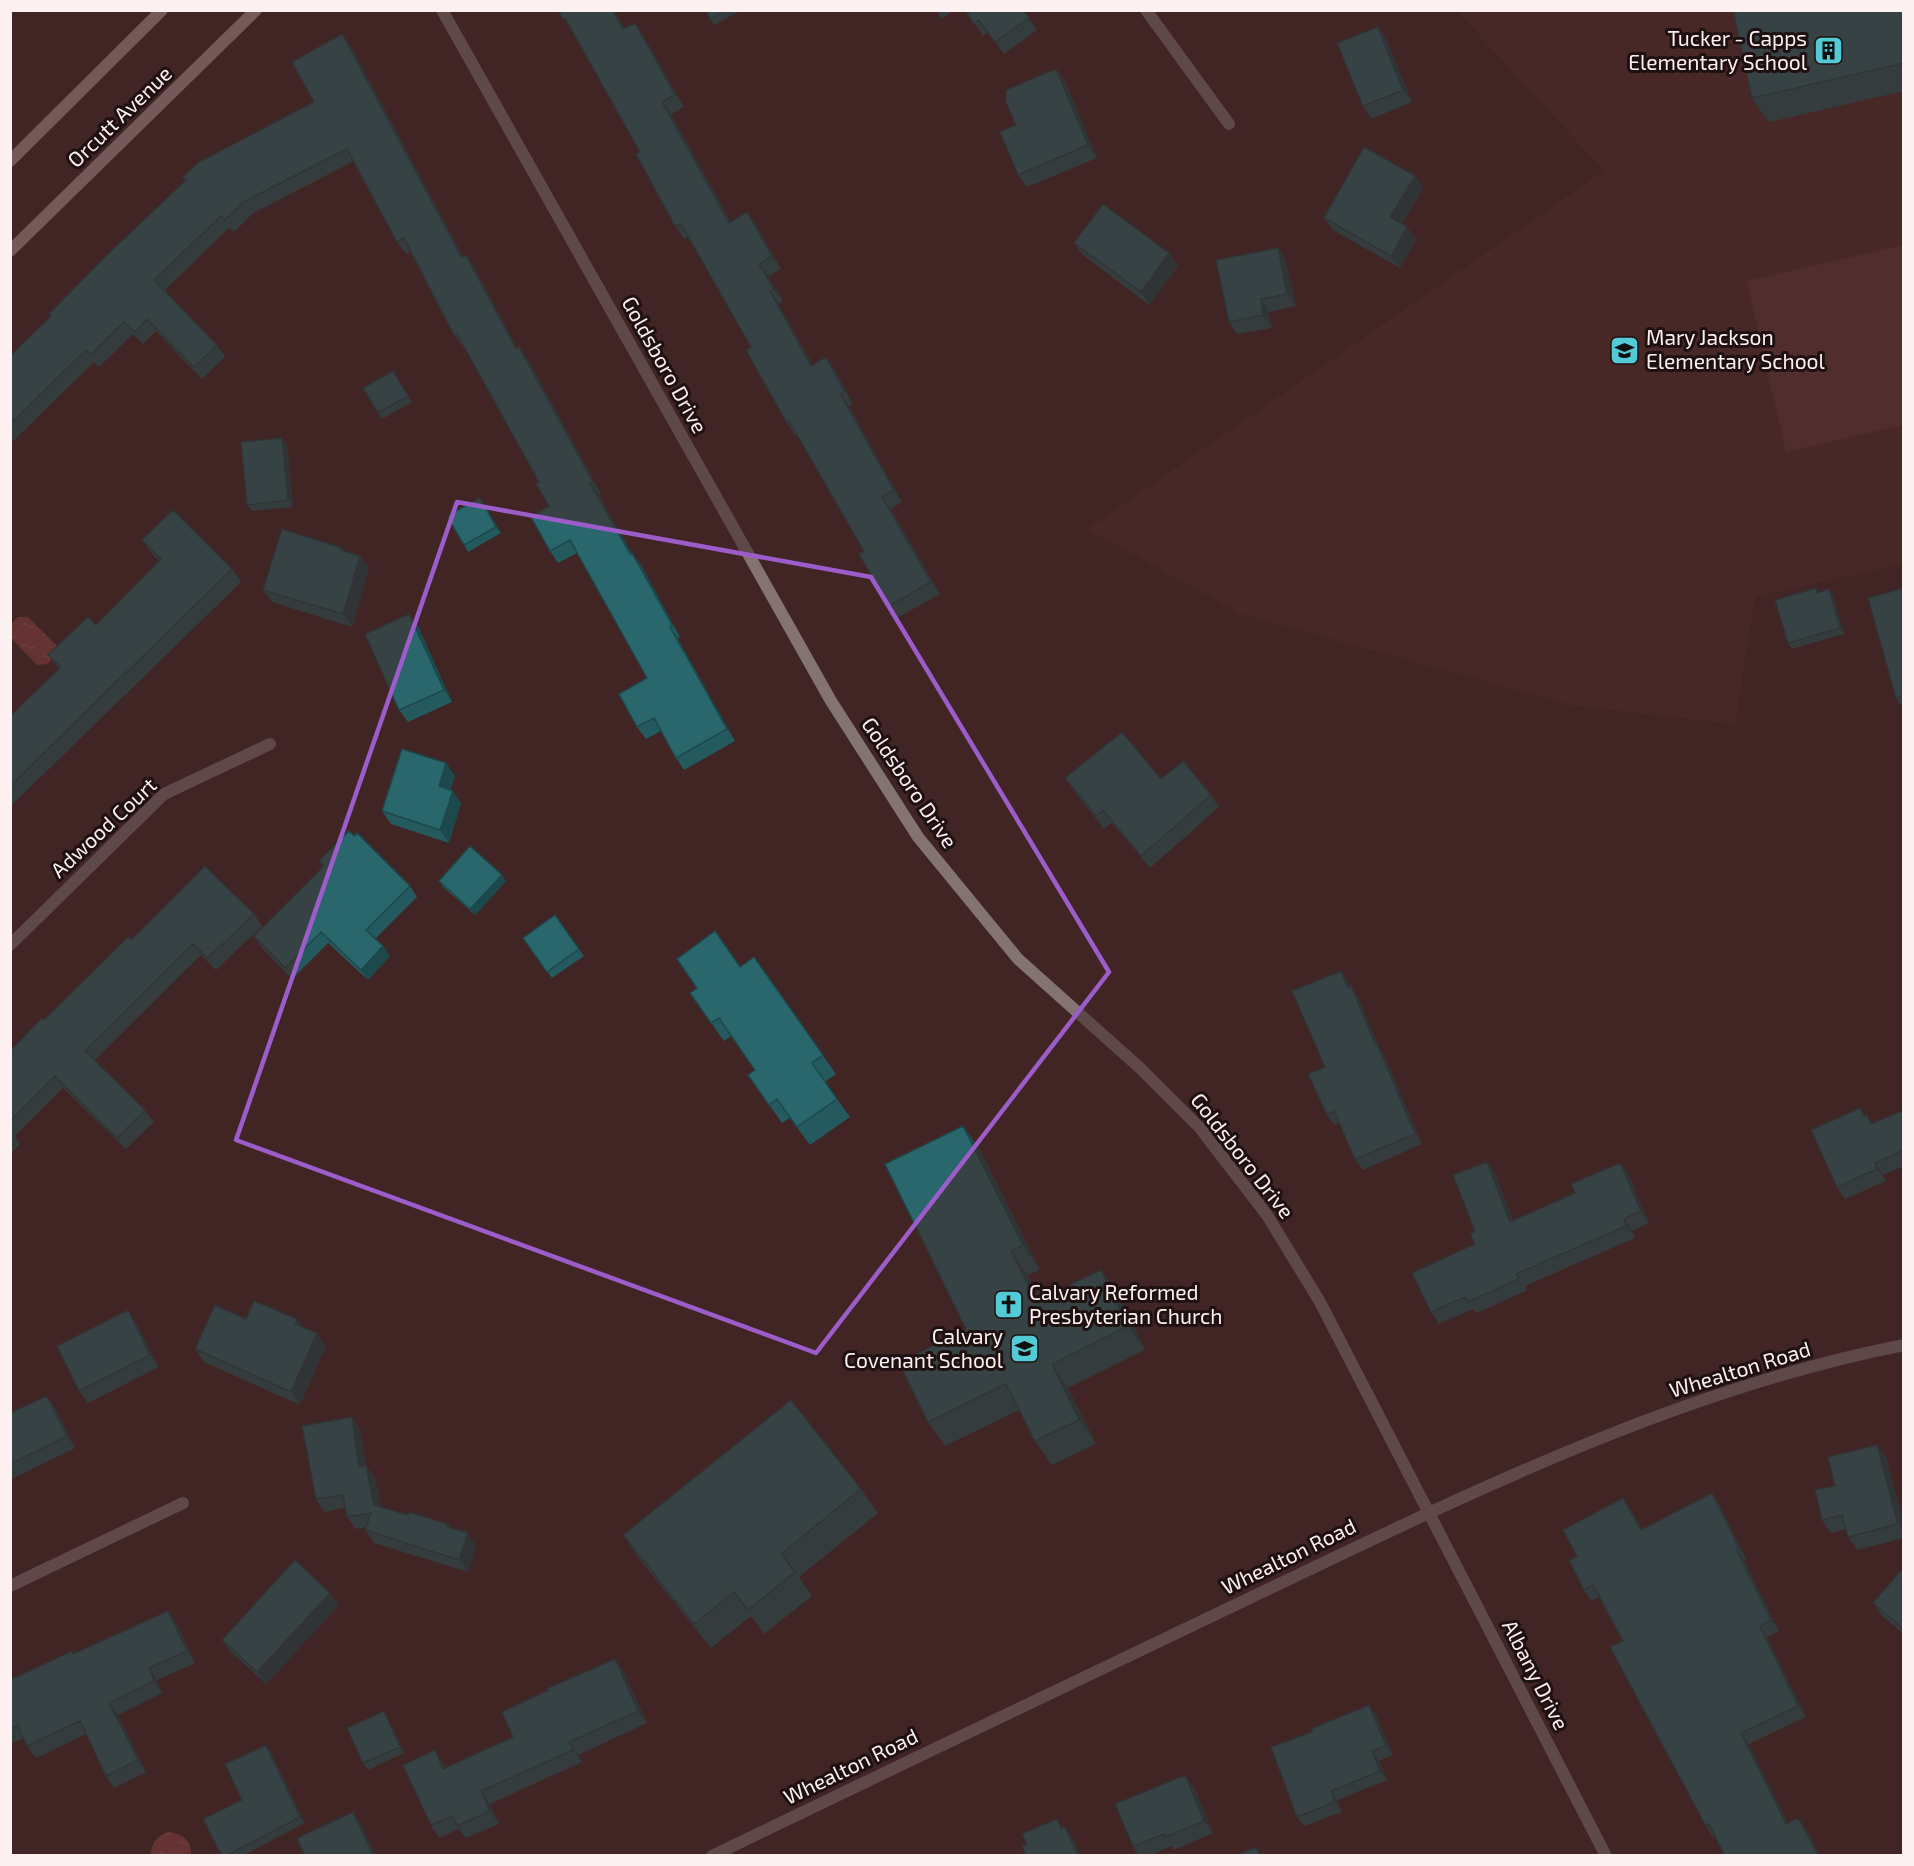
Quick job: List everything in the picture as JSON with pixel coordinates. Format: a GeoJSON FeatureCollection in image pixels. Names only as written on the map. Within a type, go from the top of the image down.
{"type":"FeatureCollection","features":[{"type":"Feature","properties":{"kind":"main road"},"geometry":{"type":"LineString","coordinates":[[10,161],[162,10]]}},
{"type":"Feature","properties":{"kind":"main road","name":"Orcutt Avenue"},"geometry":{"type":"LineString","coordinates":[[10,251],[256,10]]}},
{"type":"Feature","properties":{"kind":"street","name":"Goldsboro Drive"},"geometry":{"type":"LineString","coordinates":[[442,10],[831,701],[918,837],[1018,959],[1140,1068],[1200,1128],[1267,1215],[1320,1302],[1429,1512]]}},
{"type":"Feature","properties":{"kind":"street"},"geometry":{"type":"LineString","coordinates":[[1146,10],[1229,124]]}},
{"type":"Feature","properties":{"kind":"street","name":"Adwood Court"},"geometry":{"type":"LineString","coordinates":[[10,945],[164,794],[270,744]]}},
{"type":"Feature","properties":{"kind":"street","name":"Whealton Road"},"geometry":{"type":"LineString","coordinates":[[712,1856],[1429,1512],[1643,1420],[1776,1377],[1875,1350],[1904,1345]]}},
{"type":"Feature","properties":{"kind":"street"},"geometry":{"type":"LineString","coordinates":[[10,1586],[183,1503]]}},
{"type":"Feature","properties":{"kind":"street","name":"Albany Drive"},"geometry":{"type":"LineString","coordinates":[[1429,1512],[1606,1856]]}},
{"type":"Feature","properties":{"kind":"highlighted area"},"geometry":{"type":"Polygon","coordinates":[[[457,502],[871,577],[1109,972],[816,1353],[236,1140],[457,502]]]}},
{"type":"Feature","properties":{"kind":"shaded area","name":"Mary Jackson Elementary School"},"geometry":{"type":"Polygon","coordinates":[[[1457,11],[1903,11],[1903,564],[1755,597],[1735,724],[1575,706],[1241,614],[1088,529],[1604,171],[1457,11]]]}},
{"type":"Feature","properties":{"kind":"shaded area"},"geometry":{"type":"Polygon","coordinates":[[[1903,245],[1903,425],[1786,452],[1747,281],[1903,245]]]}},
{"type":"Feature","properties":{"kind":"water"},"geometry":{"type":"Polygon","coordinates":[[[18,617],[28,617],[57,646],[57,654],[47,664],[37,665],[11,638],[11,624],[18,617]]]}},
{"type":"Feature","properties":{"kind":"water"},"geometry":{"type":"Polygon","coordinates":[[[168,1832],[178,1834],[188,1842],[191,1855],[151,1855],[155,1841],[168,1832]]]}},
{"type":"Feature","properties":{"kind":"building"},"geometry":{"type":"Polygon","coordinates":[[[558,10],[612,10],[623,29],[635,23],[675,95],[662,102],[729,223],[747,212],[772,256],[759,264],[774,289],[770,291],[811,366],[826,357],[844,391],[840,394],[894,490],[882,497],[931,582],[889,606],[859,554],[864,551],[746,350],[751,347],[681,224],[675,226],[636,154],[640,152],[565,18],[563,19],[558,10]]]}},
{"type":"Feature","properties":{"kind":"building"},"geometry":{"type":"Polygon","coordinates":[[[706,10],[726,10],[710,19],[706,10]]]}},
{"type":"Feature","properties":{"kind":"building"},"geometry":{"type":"Polygon","coordinates":[[[965,10],[1023,10],[1029,18],[995,42],[979,20],[974,24],[965,10]]]}},
{"type":"Feature","properties":{"kind":"building","name":"Tucker - Capps Elementary School"},"geometry":{"type":"Polygon","coordinates":[[[1733,10],[1904,10],[1904,63],[1752,98],[1733,10]]]}},
{"type":"Feature","properties":{"kind":"building"},"geometry":{"type":"Polygon","coordinates":[[[1378,27],[1403,90],[1363,106],[1337,43],[1378,27]]]}},
{"type":"Feature","properties":{"kind":"building"},"geometry":{"type":"Polygon","coordinates":[[[342,34],[462,258],[466,255],[516,349],[519,347],[593,482],[590,483],[630,554],[632,553],[727,729],[676,758],[654,718],[637,727],[619,694],[647,678],[570,540],[550,551],[531,517],[549,506],[536,484],[539,482],[457,334],[454,335],[404,238],[397,242],[347,149],[243,202],[225,220],[221,216],[154,280],[217,345],[194,367],[147,319],[135,332],[124,322],[91,355],[86,350],[10,424],[10,356],[51,316],[49,314],[106,256],[186,180],[183,177],[199,162],[314,102],[292,62],[342,34]]]}},
{"type":"Feature","properties":{"kind":"building"},"geometry":{"type":"Polygon","coordinates":[[[1056,69],[1088,145],[1018,175],[1000,132],[1016,125],[1006,102],[1006,90],[1056,69]]]}},
{"type":"Feature","properties":{"kind":"building"},"geometry":{"type":"Polygon","coordinates":[[[1364,147],[1415,176],[1390,217],[1407,227],[1391,256],[1324,218],[1364,147]]]}},
{"type":"Feature","properties":{"kind":"building"},"geometry":{"type":"Polygon","coordinates":[[[1103,204],[1169,253],[1141,292],[1074,243],[1103,204]]]}},
{"type":"Feature","properties":{"kind":"building"},"geometry":{"type":"Polygon","coordinates":[[[1278,248],[1287,294],[1261,299],[1263,315],[1229,322],[1216,260],[1278,248]]]}},
{"type":"Feature","properties":{"kind":"building"},"geometry":{"type":"Polygon","coordinates":[[[393,371],[408,396],[378,413],[363,388],[393,371]]]}},
{"type":"Feature","properties":{"kind":"building"},"geometry":{"type":"Polygon","coordinates":[[[282,438],[288,500],[247,505],[241,442],[282,438]]]}},
{"type":"Feature","properties":{"kind":"building"},"geometry":{"type":"Polygon","coordinates":[[[480,498],[496,527],[464,545],[447,516],[480,498]]]}},
{"type":"Feature","properties":{"kind":"building"},"geometry":{"type":"Polygon","coordinates":[[[173,510],[232,569],[10,786],[10,716],[61,667],[48,655],[88,617],[96,625],[161,559],[142,540],[173,510]]]}},
{"type":"Feature","properties":{"kind":"building"},"geometry":{"type":"Polygon","coordinates":[[[282,529],[360,556],[343,614],[263,590],[282,529]]]}},
{"type":"Feature","properties":{"kind":"building"},"geometry":{"type":"Polygon","coordinates":[[[1816,588],[1817,593],[1829,589],[1840,628],[1788,643],[1775,600],[1816,588]]]}},
{"type":"Feature","properties":{"kind":"building"},"geometry":{"type":"Polygon","coordinates":[[[1904,588],[1904,696],[1896,698],[1868,598],[1904,588]]]}},
{"type":"Feature","properties":{"kind":"building"},"geometry":{"type":"Polygon","coordinates":[[[409,614],[444,690],[399,710],[365,634],[409,614]]]}},
{"type":"Feature","properties":{"kind":"building"},"geometry":{"type":"Polygon","coordinates":[[[1122,732],[1161,779],[1183,761],[1211,795],[1141,856],[1103,810],[1096,816],[1065,778],[1122,732]]]}},
{"type":"Feature","properties":{"kind":"building"},"geometry":{"type":"Polygon","coordinates":[[[402,749],[446,763],[439,786],[453,791],[440,830],[382,811],[402,749]]]}},
{"type":"Feature","properties":{"kind":"building"},"geometry":{"type":"Polygon","coordinates":[[[349,831],[354,836],[357,833],[410,886],[366,930],[383,946],[361,970],[321,932],[285,968],[254,936],[324,866],[319,861],[349,831]]]}},
{"type":"Feature","properties":{"kind":"building"},"geometry":{"type":"Polygon","coordinates":[[[470,846],[502,875],[470,909],[439,881],[470,846]]]}},
{"type":"Feature","properties":{"kind":"building"},"geometry":{"type":"Polygon","coordinates":[[[205,866],[254,914],[208,958],[193,944],[85,1051],[145,1110],[117,1138],[55,1076],[10,1121],[10,1051],[128,937],[131,940],[205,866]]]}},
{"type":"Feature","properties":{"kind":"building"},"geometry":{"type":"Polygon","coordinates":[[[555,915],[579,949],[547,972],[523,938],[555,915]]]}},
{"type":"Feature","properties":{"kind":"building"},"geometry":{"type":"Polygon","coordinates":[[[715,931],[740,967],[754,957],[823,1055],[812,1063],[837,1099],[797,1127],[777,1099],[769,1105],[748,1075],[755,1070],[719,1018],[711,1023],[690,993],[697,988],[677,959],[715,931]]]}},
{"type":"Feature","properties":{"kind":"building"},"geometry":{"type":"Polygon","coordinates":[[[1341,971],[1348,988],[1351,986],[1415,1134],[1355,1159],[1334,1111],[1327,1115],[1308,1074],[1325,1067],[1292,991],[1341,971]]]}},
{"type":"Feature","properties":{"kind":"building"},"geometry":{"type":"Polygon","coordinates":[[[1860,1108],[1864,1116],[1867,1115],[1871,1124],[1904,1110],[1904,1150],[1875,1163],[1877,1169],[1837,1187],[1811,1130],[1860,1108]]]}},
{"type":"Feature","properties":{"kind":"building","name":"Calvary Reformed Presbyterian Church"},"geometry":{"type":"Polygon","coordinates":[[[963,1126],[1023,1245],[1011,1251],[1036,1301],[1101,1270],[1128,1326],[1052,1364],[1079,1420],[1035,1441],[1006,1384],[928,1422],[899,1363],[966,1329],[885,1164],[963,1126]]]}},
{"type":"Feature","properties":{"kind":"building"},"geometry":{"type":"Polygon","coordinates":[[[1487,1162],[1510,1222],[1575,1193],[1571,1184],[1620,1163],[1641,1211],[1624,1219],[1626,1226],[1516,1274],[1519,1279],[1468,1302],[1465,1297],[1431,1312],[1412,1273],[1475,1244],[1470,1234],[1475,1231],[1453,1175],[1487,1162]]]}},
{"type":"Feature","properties":{"kind":"building"},"geometry":{"type":"Polygon","coordinates":[[[254,1301],[297,1319],[295,1324],[317,1333],[291,1392],[195,1349],[215,1305],[246,1319],[254,1301]]]}},
{"type":"Feature","properties":{"kind":"building"},"geometry":{"type":"Polygon","coordinates":[[[128,1310],[150,1355],[79,1391],[57,1346],[128,1310]]]}},
{"type":"Feature","properties":{"kind":"building"},"geometry":{"type":"Polygon","coordinates":[[[47,1396],[67,1436],[10,1464],[10,1413],[47,1396]]]}},
{"type":"Feature","properties":{"kind":"building"},"geometry":{"type":"Polygon","coordinates":[[[791,1400],[861,1489],[781,1554],[795,1572],[748,1610],[734,1592],[694,1624],[623,1535],[791,1400]]]}},
{"type":"Feature","properties":{"kind":"building"},"geometry":{"type":"Polygon","coordinates":[[[352,1417],[359,1467],[366,1466],[374,1505],[408,1515],[409,1512],[468,1533],[459,1560],[365,1530],[371,1513],[347,1517],[343,1495],[316,1499],[302,1426],[352,1417]]]}},
{"type":"Feature","properties":{"kind":"building"},"geometry":{"type":"Polygon","coordinates":[[[1877,1445],[1898,1524],[1848,1537],[1842,1515],[1822,1520],[1815,1490],[1835,1486],[1828,1457],[1877,1445]]]}},
{"type":"Feature","properties":{"kind":"building"},"geometry":{"type":"Polygon","coordinates":[[[1712,1493],[1739,1548],[1736,1549],[1771,1620],[1760,1626],[1798,1706],[1741,1733],[1786,1824],[1798,1818],[1817,1853],[1812,1856],[1725,1856],[1709,1824],[1706,1826],[1610,1647],[1623,1641],[1593,1585],[1584,1590],[1569,1560],[1577,1556],[1563,1530],[1623,1498],[1641,1530],[1712,1493]]]}},
{"type":"Feature","properties":{"kind":"building"},"geometry":{"type":"Polygon","coordinates":[[[295,1560],[330,1593],[257,1672],[222,1640],[295,1560]]]}},
{"type":"Feature","properties":{"kind":"building"},"geometry":{"type":"Polygon","coordinates":[[[1904,1567],[1904,1629],[1873,1603],[1904,1567]]]}},
{"type":"Feature","properties":{"kind":"building"},"geometry":{"type":"Polygon","coordinates":[[[168,1611],[187,1651],[149,1668],[154,1681],[109,1703],[138,1760],[106,1776],[80,1721],[27,1746],[18,1725],[10,1729],[10,1680],[168,1611]]]}},
{"type":"Feature","properties":{"kind":"building"},"geometry":{"type":"Polygon","coordinates":[[[615,1659],[638,1711],[569,1742],[573,1750],[481,1791],[490,1811],[457,1826],[453,1816],[431,1825],[403,1765],[435,1750],[443,1769],[513,1737],[502,1712],[549,1690],[548,1688],[615,1659]]]}},
{"type":"Feature","properties":{"kind":"building"},"geometry":{"type":"Polygon","coordinates":[[[1369,1705],[1386,1746],[1372,1751],[1380,1771],[1331,1791],[1335,1802],[1297,1817],[1271,1747],[1312,1732],[1311,1729],[1369,1705]]]}},
{"type":"Feature","properties":{"kind":"building"},"geometry":{"type":"Polygon","coordinates":[[[384,1711],[400,1747],[363,1763],[347,1728],[384,1711]]]}},
{"type":"Feature","properties":{"kind":"building"},"geometry":{"type":"Polygon","coordinates":[[[266,1745],[300,1817],[222,1856],[203,1819],[242,1800],[225,1764],[266,1745]]]}},
{"type":"Feature","properties":{"kind":"building"},"geometry":{"type":"Polygon","coordinates":[[[1185,1775],[1204,1821],[1165,1837],[1164,1834],[1133,1846],[1115,1804],[1185,1775]]]}},
{"type":"Feature","properties":{"kind":"building"},"geometry":{"type":"Polygon","coordinates":[[[353,1812],[373,1856],[305,1856],[297,1838],[353,1812]]]}},
{"type":"Feature","properties":{"kind":"building"},"geometry":{"type":"Polygon","coordinates":[[[1057,1819],[1061,1828],[1065,1827],[1078,1856],[1026,1856],[1022,1846],[1027,1844],[1022,1834],[1057,1819]]]}},
{"type":"Feature","properties":{"kind":"building"},"geometry":{"type":"Polygon","coordinates":[[[1256,1847],[1260,1856],[1235,1856],[1256,1847]]]}},
{"type":"Feature","properties":{"kind":"place","name":"Tucker - Capps Elementary School"},"geometry":{"type":"Point","coordinates":[1828,51]}},
{"type":"Feature","properties":{"kind":"place","name":"Mary Jackson Elementary School"},"geometry":{"type":"Point","coordinates":[1625,350]}},
{"type":"Feature","properties":{"kind":"place","name":"Calvary Reformed Presbyterian Church"},"geometry":{"type":"Point","coordinates":[1008,1305]}},
{"type":"Feature","properties":{"kind":"place","name":"Calvary Covenant School"},"geometry":{"type":"Point","coordinates":[1024,1349]}}]}
